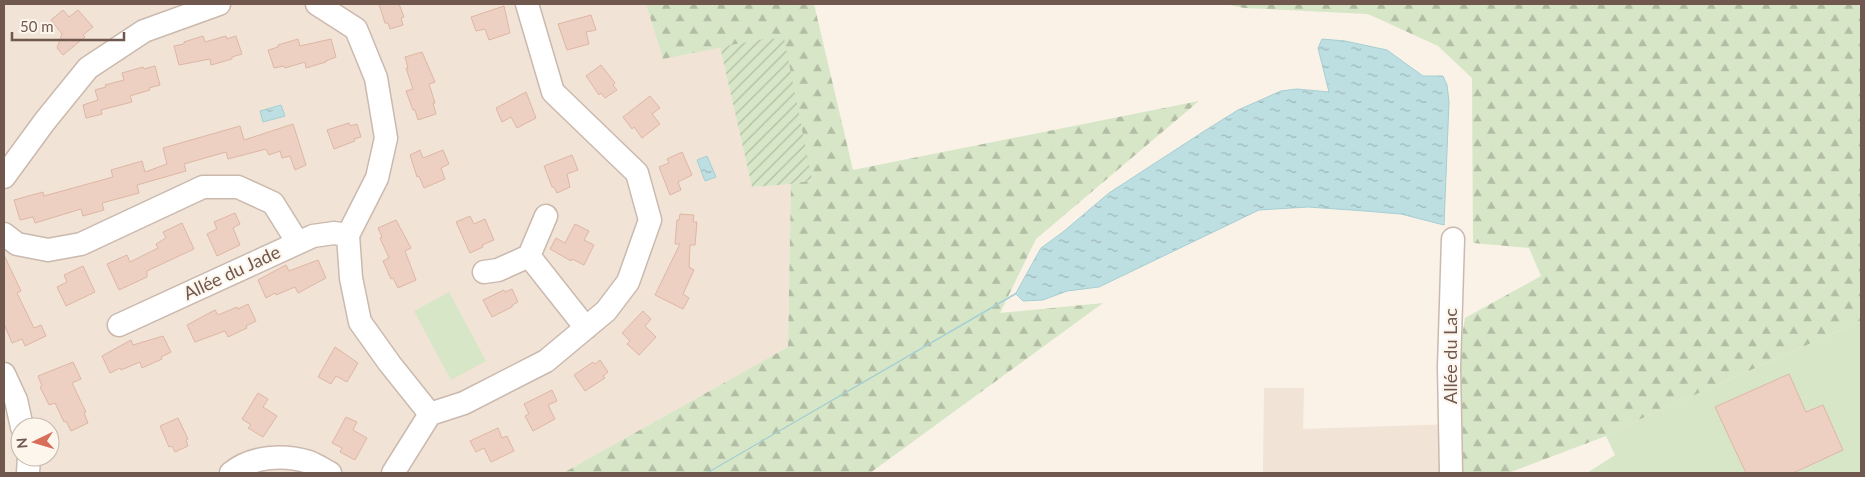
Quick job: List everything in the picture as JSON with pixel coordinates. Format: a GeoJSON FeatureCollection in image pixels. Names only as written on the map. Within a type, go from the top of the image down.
{"type":"FeatureCollection","features":[{"type":"Feature","properties":{"kind":"street"},"geometry":{"type":"LineString","coordinates":[[4,177],[45,121],[88,68],[144,31],[219,4]]}},
{"type":"Feature","properties":{"kind":"street"},"geometry":{"type":"LineString","coordinates":[[317,4],[356,30],[376,78],[386,138],[377,178],[348,235],[351,278],[360,322],[390,364],[430,414]]}},
{"type":"Feature","properties":{"kind":"street"},"geometry":{"type":"LineString","coordinates":[[393,473],[430,414],[464,403],[546,361],[606,311],[628,282],[650,220],[637,173],[553,92],[527,4]]}},
{"type":"Feature","properties":{"kind":"street"},"geometry":{"type":"LineString","coordinates":[[4,234],[18,244],[48,250],[81,244],[203,187],[238,186],[273,203],[298,242]]}},
{"type":"Feature","properties":{"kind":"street"},"geometry":{"type":"LineString","coordinates":[[484,272],[498,270],[529,256],[546,216]]}},
{"type":"Feature","properties":{"kind":"street","name":"Allée du Jade"},"geometry":{"type":"LineString","coordinates":[[119,325],[313,236],[334,233],[348,235]]}},
{"type":"Feature","properties":{"kind":"street","name":"Allée du Lac"},"geometry":{"type":"LineString","coordinates":[[1451,473],[1449,367],[1453,239]]}},
{"type":"Feature","properties":{"kind":"street"},"geometry":{"type":"LineString","coordinates":[[529,256],[586,328]]}},
{"type":"Feature","properties":{"kind":"street"},"geometry":{"type":"LineString","coordinates":[[4,374],[16,400],[20,417]]}},
{"type":"Feature","properties":{"kind":"street"},"geometry":{"type":"LineString","coordinates":[[231,473],[256,460],[285,457],[310,462],[330,473]]}},
{"type":"Feature","properties":{"kind":"shaded area"},"geometry":{"type":"Polygon","coordinates":[[[4,4],[646,4],[663,59],[720,47],[752,187],[791,184],[788,347],[563,473],[4,473],[4,4]]]}},
{"type":"Feature","properties":{"kind":"shaded area"},"geometry":{"type":"Polygon","coordinates":[[[1264,388],[1304,388],[1303,429],[1456,424],[1456,473],[1263,473],[1264,388]]]}},
{"type":"Feature","properties":{"kind":"green space"},"geometry":{"type":"Polygon","coordinates":[[[646,4],[814,4],[853,170],[1199,101],[1036,239],[1000,313],[1103,303],[870,473],[563,473],[788,347],[791,184],[812,180],[758,40],[663,59],[646,4]]]}},
{"type":"Feature","properties":{"kind":"green space"},"geometry":{"type":"Polygon","coordinates":[[[1225,4],[1861,4],[1861,321],[1606,436],[1508,473],[1462,473],[1458,360],[1465,318],[1541,276],[1529,248],[1473,243],[1472,78],[1438,46],[1368,14],[1244,8],[1225,4]]]}},
{"type":"Feature","properties":{"kind":"green space"},"geometry":{"type":"Polygon","coordinates":[[[784,38],[812,180],[791,184],[752,187],[720,47],[758,40],[784,38]]]}},
{"type":"Feature","properties":{"kind":"green space"},"geometry":{"type":"Polygon","coordinates":[[[449,292],[486,361],[451,380],[414,311],[449,292]]]}},
{"type":"Feature","properties":{"kind":"green space"},"geometry":{"type":"Polygon","coordinates":[[[1861,321],[1861,473],[1587,473],[1615,455],[1606,436],[1861,321]]]}},
{"type":"Feature","properties":{"kind":"water"},"geometry":{"type":"Polygon","coordinates":[[[1322,39],[1345,41],[1387,50],[1423,76],[1443,76],[1447,85],[1449,102],[1444,225],[1401,214],[1365,211],[1308,207],[1259,210],[1099,287],[1067,291],[1043,300],[1023,301],[1016,294],[707,473],[1016,293],[1041,248],[1109,193],[1238,110],[1281,91],[1297,89],[1329,92],[1318,48],[1322,39]]]}},
{"type":"Feature","properties":{"kind":"water"},"geometry":{"type":"Polygon","coordinates":[[[281,105],[285,116],[263,122],[260,111],[281,105]]]}},
{"type":"Feature","properties":{"kind":"water"},"geometry":{"type":"Polygon","coordinates":[[[707,156],[716,177],[705,181],[697,160],[707,156]]]}},
{"type":"Feature","properties":{"kind":"building"},"geometry":{"type":"Polygon","coordinates":[[[379,4],[399,4],[404,17],[401,18],[403,25],[390,29],[388,23],[385,23],[379,4]]]}},
{"type":"Feature","properties":{"kind":"building"},"geometry":{"type":"Polygon","coordinates":[[[504,6],[510,33],[489,40],[485,29],[476,31],[471,17],[504,6]]]}},
{"type":"Feature","properties":{"kind":"building"},"geometry":{"type":"Polygon","coordinates":[[[63,10],[69,17],[78,10],[93,27],[83,35],[85,37],[63,55],[57,48],[62,34],[51,20],[63,10]]]}},
{"type":"Feature","properties":{"kind":"building"},"geometry":{"type":"Polygon","coordinates":[[[591,15],[596,30],[586,32],[589,44],[567,50],[558,24],[591,15]]]}},
{"type":"Feature","properties":{"kind":"building"},"geometry":{"type":"Polygon","coordinates":[[[203,36],[205,42],[226,36],[227,39],[236,36],[242,54],[211,65],[210,59],[179,65],[174,46],[203,36]]]}},
{"type":"Feature","properties":{"kind":"building"},"geometry":{"type":"Polygon","coordinates":[[[298,39],[300,46],[331,39],[336,57],[306,68],[305,62],[285,68],[284,66],[274,68],[268,50],[298,39]]]}},
{"type":"Feature","properties":{"kind":"building"},"geometry":{"type":"Polygon","coordinates":[[[422,52],[435,82],[429,84],[435,103],[433,103],[436,114],[418,120],[406,91],[413,89],[406,68],[408,68],[405,57],[422,52]]]}},
{"type":"Feature","properties":{"kind":"building"},"geometry":{"type":"Polygon","coordinates":[[[601,65],[615,83],[613,85],[617,90],[605,98],[601,93],[599,95],[586,76],[601,65]]]}},
{"type":"Feature","properties":{"kind":"building"},"geometry":{"type":"Polygon","coordinates":[[[155,66],[160,85],[130,96],[132,102],[101,110],[102,114],[86,118],[83,105],[98,100],[95,90],[124,80],[122,73],[143,67],[144,69],[155,66]]]}},
{"type":"Feature","properties":{"kind":"building"},"geometry":{"type":"Polygon","coordinates":[[[526,92],[536,118],[517,128],[511,117],[502,122],[496,108],[526,92]]]}},
{"type":"Feature","properties":{"kind":"building"},"geometry":{"type":"Polygon","coordinates":[[[650,96],[660,108],[652,114],[660,124],[642,138],[623,117],[650,96]]]}},
{"type":"Feature","properties":{"kind":"building"},"geometry":{"type":"Polygon","coordinates":[[[349,123],[350,126],[357,124],[361,137],[334,149],[327,130],[349,123]]]}},
{"type":"Feature","properties":{"kind":"building"},"geometry":{"type":"Polygon","coordinates":[[[293,124],[306,165],[295,170],[290,156],[282,158],[280,151],[269,155],[266,149],[228,159],[226,152],[184,164],[186,171],[137,185],[139,193],[102,203],[104,210],[83,216],[81,209],[35,223],[33,217],[20,220],[14,200],[43,192],[44,196],[113,177],[111,170],[142,161],[145,172],[167,164],[163,148],[240,126],[244,140],[293,124]]]}},
{"type":"Feature","properties":{"kind":"building"},"geometry":{"type":"Polygon","coordinates":[[[420,150],[423,158],[443,150],[449,164],[441,168],[445,179],[424,188],[419,176],[417,177],[410,155],[420,150]]]}},
{"type":"Feature","properties":{"kind":"building"},"geometry":{"type":"Polygon","coordinates":[[[682,152],[692,175],[678,182],[681,190],[670,195],[659,167],[669,163],[667,159],[682,152]]]}},
{"type":"Feature","properties":{"kind":"building"},"geometry":{"type":"Polygon","coordinates":[[[572,155],[578,170],[567,174],[570,187],[557,193],[554,187],[552,187],[544,166],[572,155]]]}},
{"type":"Feature","properties":{"kind":"building"},"geometry":{"type":"Polygon","coordinates":[[[235,213],[240,224],[233,228],[240,245],[217,256],[207,234],[217,229],[214,222],[235,213]]]}},
{"type":"Feature","properties":{"kind":"building"},"geometry":{"type":"Polygon","coordinates":[[[680,214],[694,215],[693,222],[697,222],[695,245],[690,245],[689,267],[694,270],[683,294],[689,298],[683,309],[655,295],[680,244],[675,244],[677,220],[679,220],[680,214]]]}},
{"type":"Feature","properties":{"kind":"building"},"geometry":{"type":"Polygon","coordinates":[[[470,216],[474,224],[485,219],[494,240],[470,253],[456,222],[470,216]]]}},
{"type":"Feature","properties":{"kind":"building"},"geometry":{"type":"Polygon","coordinates":[[[396,220],[411,248],[405,251],[416,280],[398,288],[393,278],[391,279],[383,261],[389,258],[380,238],[382,237],[378,228],[396,220]]]}},
{"type":"Feature","properties":{"kind":"building"},"geometry":{"type":"Polygon","coordinates":[[[182,223],[194,249],[147,271],[147,277],[119,290],[107,264],[127,255],[130,262],[158,248],[156,244],[166,238],[163,232],[182,223]]]}},
{"type":"Feature","properties":{"kind":"building"},"geometry":{"type":"Polygon","coordinates":[[[575,224],[589,231],[584,240],[594,245],[584,265],[572,259],[571,261],[550,249],[556,238],[565,243],[575,224]]]}},
{"type":"Feature","properties":{"kind":"building"},"geometry":{"type":"Polygon","coordinates":[[[4,255],[21,291],[17,293],[34,328],[41,325],[46,336],[25,346],[22,339],[12,343],[4,324],[4,255]]]}},
{"type":"Feature","properties":{"kind":"building"},"geometry":{"type":"Polygon","coordinates":[[[318,260],[326,278],[298,293],[295,287],[266,298],[258,280],[286,265],[289,271],[318,260]]]}},
{"type":"Feature","properties":{"kind":"building"},"geometry":{"type":"Polygon","coordinates":[[[83,266],[95,292],[66,306],[57,287],[67,282],[64,275],[83,266]]]}},
{"type":"Feature","properties":{"kind":"building"},"geometry":{"type":"Polygon","coordinates":[[[512,289],[518,302],[492,317],[483,300],[504,290],[505,292],[512,289]]]}},
{"type":"Feature","properties":{"kind":"building"},"geometry":{"type":"Polygon","coordinates":[[[248,304],[256,321],[246,326],[247,328],[228,337],[225,331],[195,342],[187,325],[215,310],[218,315],[248,304]]]}},
{"type":"Feature","properties":{"kind":"building"},"geometry":{"type":"Polygon","coordinates":[[[643,311],[651,319],[645,326],[656,337],[639,355],[627,344],[630,341],[622,333],[643,311]]]}},
{"type":"Feature","properties":{"kind":"building"},"geometry":{"type":"Polygon","coordinates":[[[163,336],[171,352],[161,357],[162,359],[142,368],[140,362],[110,373],[102,356],[131,340],[133,345],[163,336]]]}},
{"type":"Feature","properties":{"kind":"building"},"geometry":{"type":"Polygon","coordinates":[[[335,347],[358,363],[347,382],[336,376],[331,384],[318,377],[335,347]]]}},
{"type":"Feature","properties":{"kind":"building"},"geometry":{"type":"Polygon","coordinates":[[[600,360],[608,372],[603,376],[605,378],[585,391],[574,375],[593,362],[595,364],[600,360]]]}},
{"type":"Feature","properties":{"kind":"building"},"geometry":{"type":"Polygon","coordinates":[[[73,362],[81,379],[72,383],[86,412],[84,413],[88,423],[71,431],[66,421],[64,422],[55,403],[49,405],[40,387],[42,386],[38,376],[73,362]]]}},
{"type":"Feature","properties":{"kind":"building"},"geometry":{"type":"Polygon","coordinates":[[[1789,374],[1806,412],[1823,405],[1843,450],[1793,473],[1746,473],[1715,407],[1789,374]]]}},
{"type":"Feature","properties":{"kind":"building"},"geometry":{"type":"Polygon","coordinates":[[[552,390],[557,401],[548,405],[555,419],[533,431],[525,416],[529,414],[524,404],[552,390]]]}},
{"type":"Feature","properties":{"kind":"building"},"geometry":{"type":"Polygon","coordinates":[[[258,393],[268,399],[263,407],[277,416],[263,437],[248,428],[251,425],[242,419],[258,393]]]}},
{"type":"Feature","properties":{"kind":"building"},"geometry":{"type":"Polygon","coordinates":[[[346,417],[357,422],[353,430],[367,438],[355,460],[340,452],[342,448],[332,443],[346,417]]]}},
{"type":"Feature","properties":{"kind":"building"},"geometry":{"type":"Polygon","coordinates":[[[178,418],[188,439],[186,440],[188,446],[175,452],[172,446],[169,447],[160,426],[178,418]]]}},
{"type":"Feature","properties":{"kind":"building"},"geometry":{"type":"Polygon","coordinates":[[[498,428],[502,438],[507,436],[514,451],[491,462],[484,448],[476,452],[470,441],[498,428]]]}}]}
